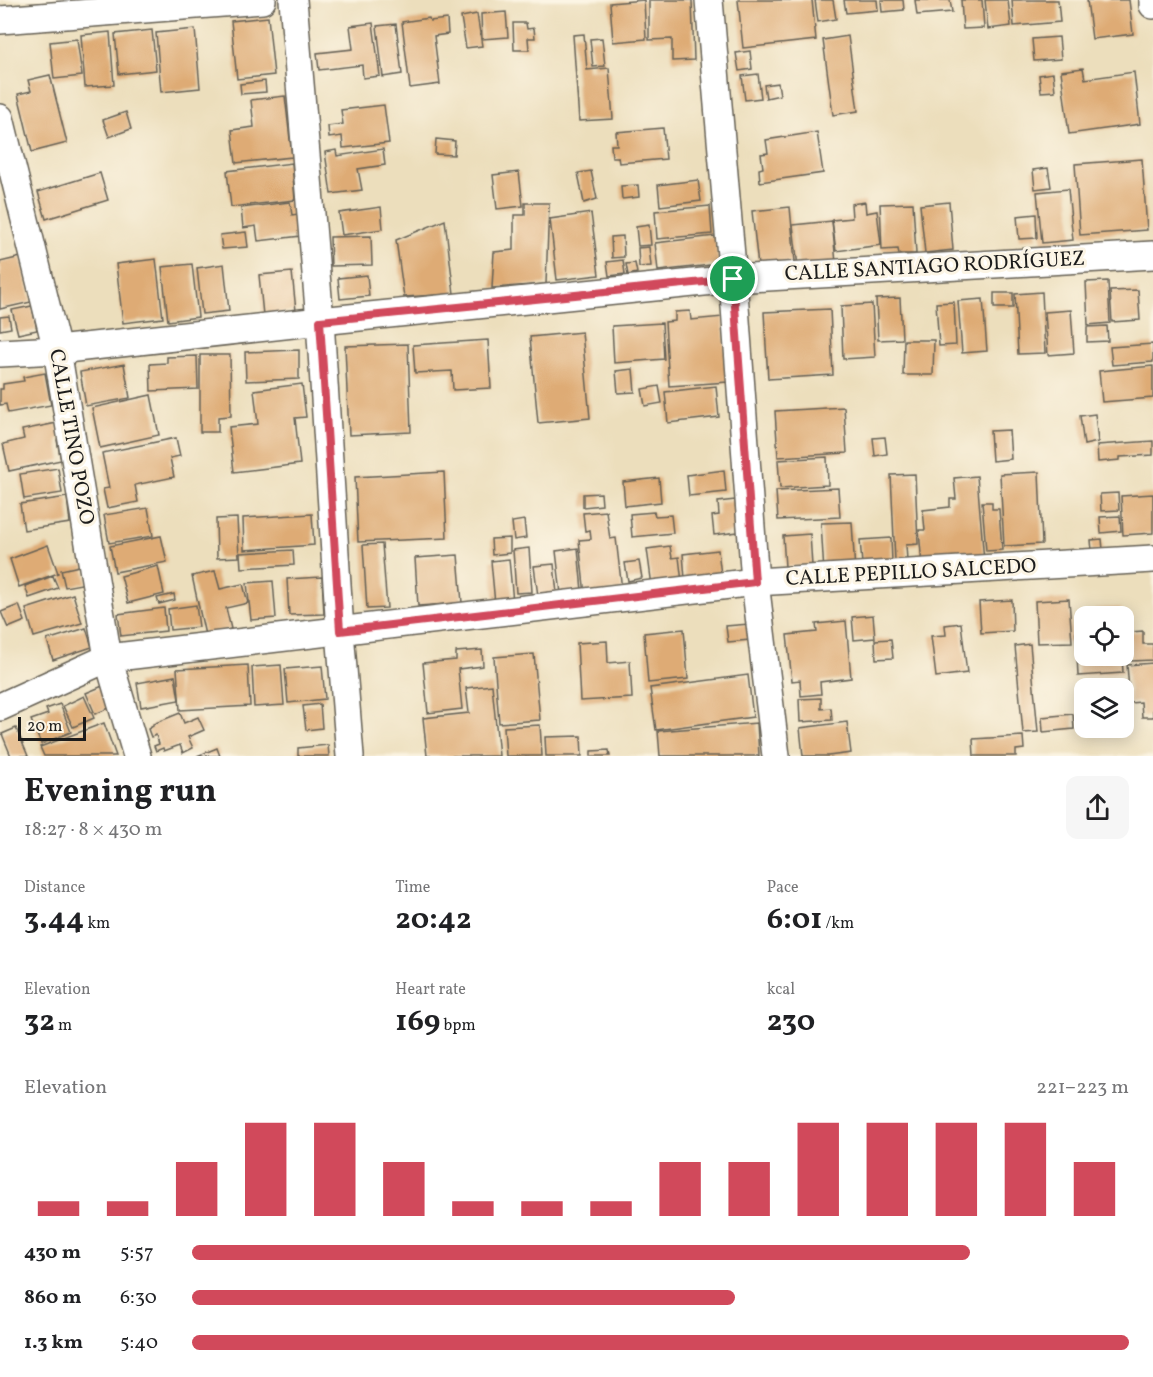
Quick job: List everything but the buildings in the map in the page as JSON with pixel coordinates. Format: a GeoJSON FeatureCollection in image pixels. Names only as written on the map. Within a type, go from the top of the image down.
{"type":"FeatureCollection","features":[{"type":"Feature","properties":{"kind":"street"},"geometry":{"type":"LineString","coordinates":[[0,20],[262,0]]}},
{"type":"Feature","properties":{"kind":"street"},"geometry":{"type":"LineString","coordinates":[[293,0],[320,321],[350,756]]}},
{"type":"Feature","properties":{"kind":"street"},"geometry":{"type":"LineString","coordinates":[[709,0],[733,279],[755,582],[776,756]]}},
{"type":"Feature","properties":{"kind":"street","name":"CALLE TINO POZO"},"geometry":{"type":"LineString","coordinates":[[0,118],[57,350],[108,658],[137,756]]}},
{"type":"Feature","properties":{"kind":"street","name":"CALLE SANTIAGO RODRÍGUEZ"},"geometry":{"type":"LineString","coordinates":[[0,353],[57,350],[733,279],[1153,255]]}},
{"type":"Feature","properties":{"kind":"street","name":"CALLE PEPILLO SALCEDO"},"geometry":{"type":"LineString","coordinates":[[0,707],[108,658],[755,582],[1153,559]]}},
{"type":"Feature","properties":{"kind":"route"},"geometry":{"type":"LineString","coordinates":[[733,279],[755,582],[340,631],[320,321],[733,279]]}}]}
